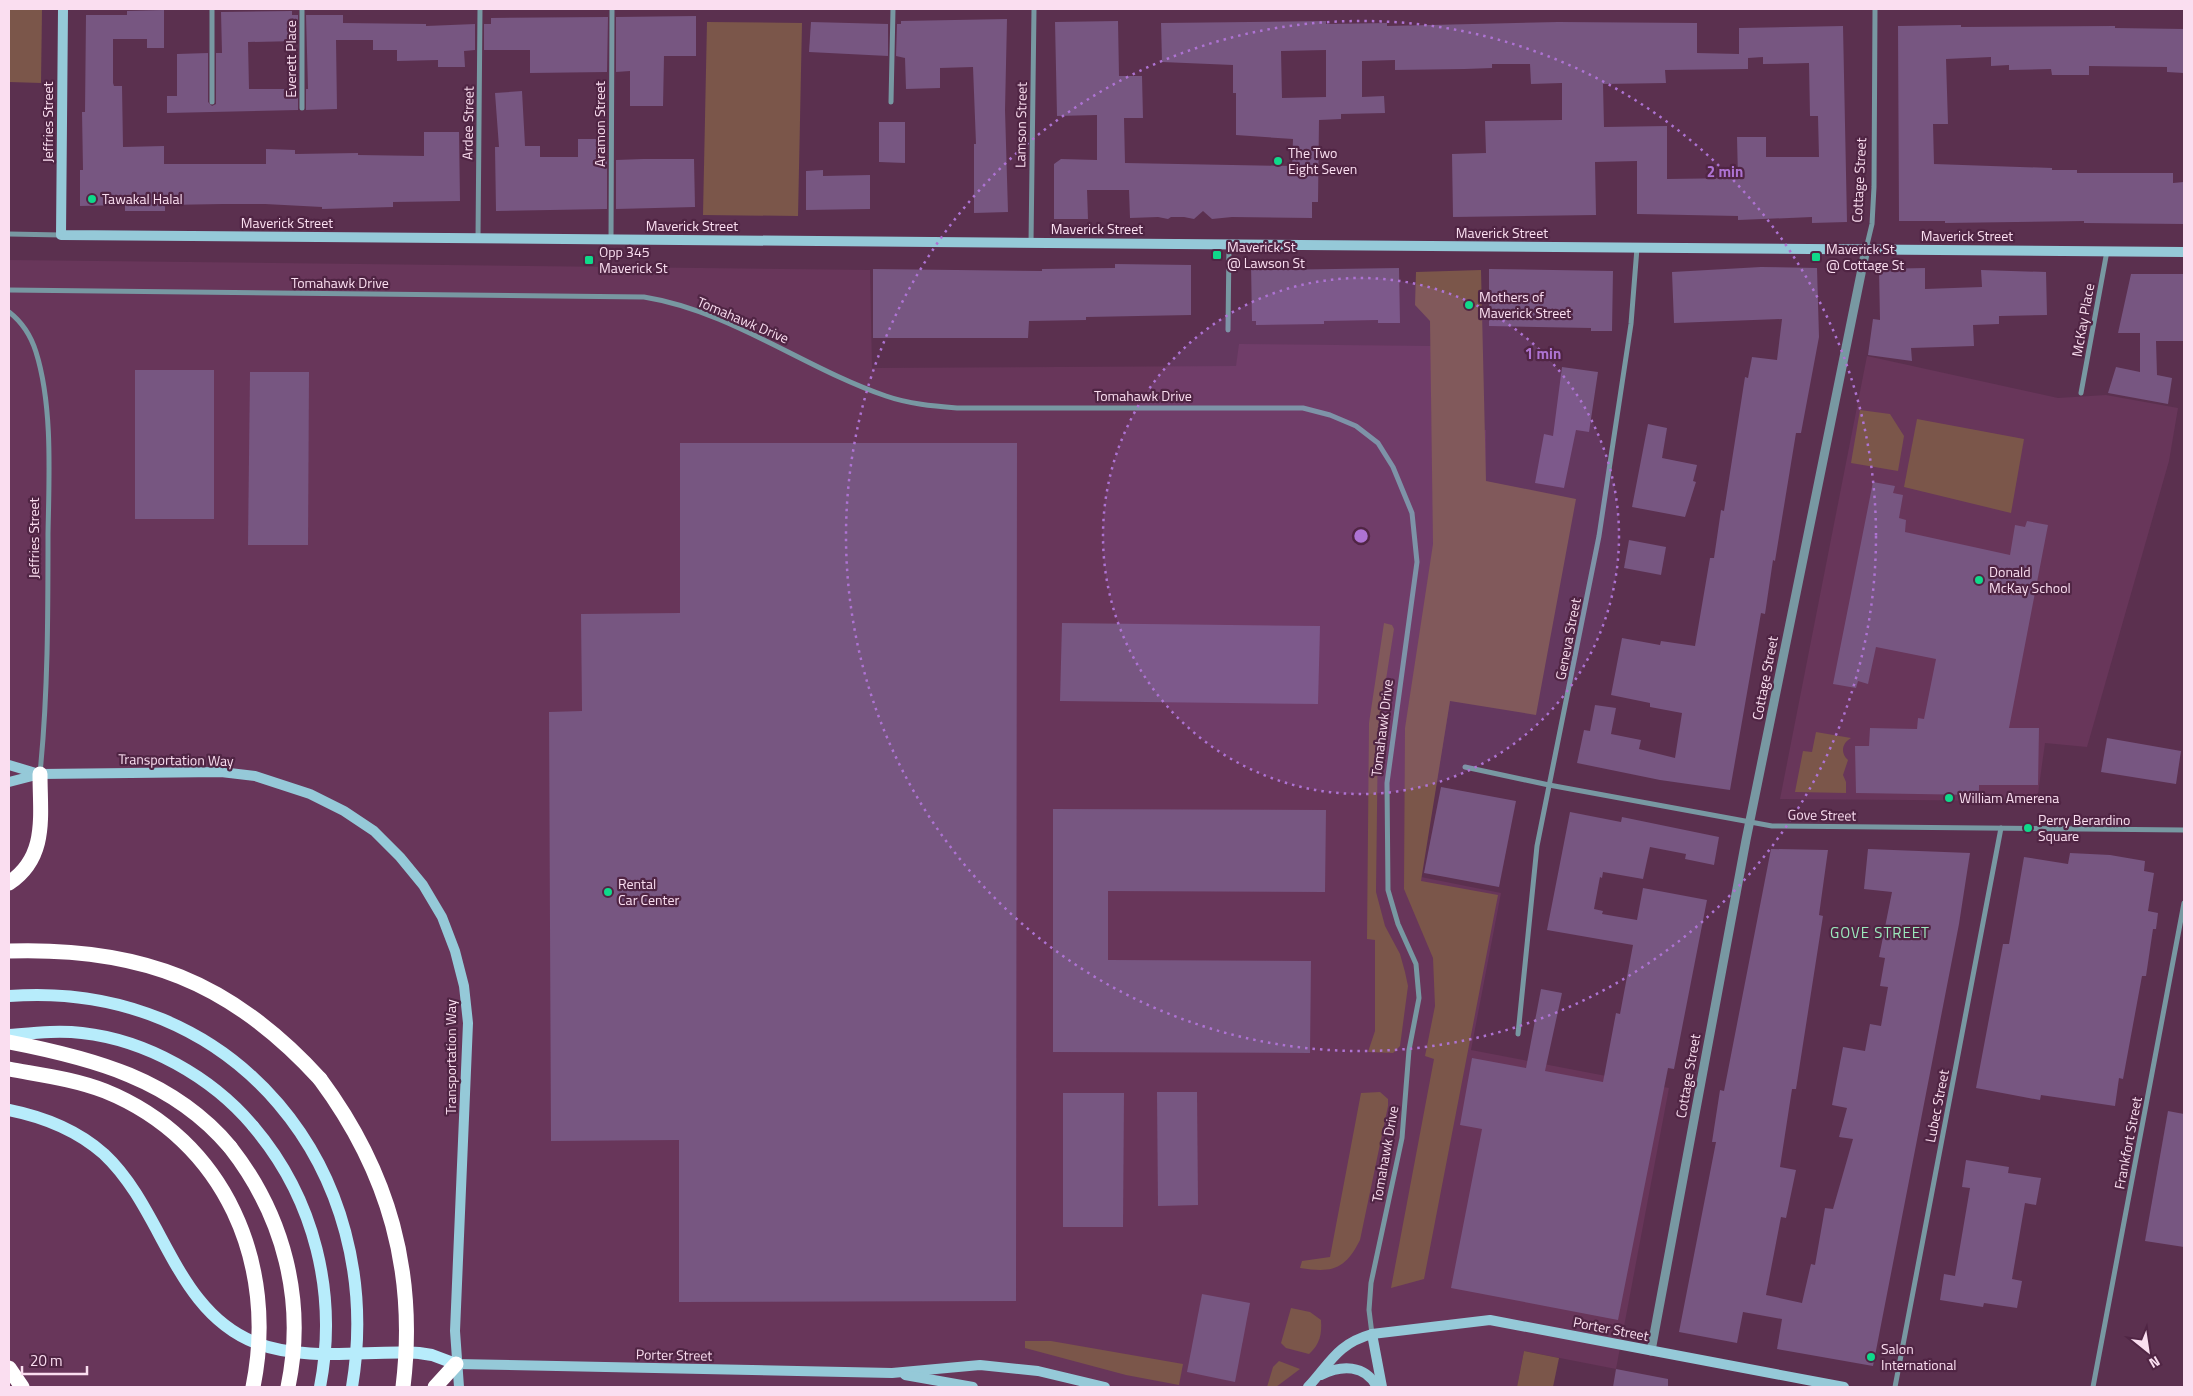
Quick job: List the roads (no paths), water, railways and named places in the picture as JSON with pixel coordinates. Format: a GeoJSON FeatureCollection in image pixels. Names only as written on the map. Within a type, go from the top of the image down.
{"type":"FeatureCollection","features":[{"type":"Feature","properties":{"kind":"highway"},"geometry":{"type":"LineString","coordinates":[[9,883],[28,867],[36,852],[40,823],[40,774]]}},
{"type":"Feature","properties":{"kind":"highway"},"geometry":{"type":"LineString","coordinates":[[9,951],[44,950],[97,954],[136,962],[180,975],[215,992],[260,1022],[292,1050],[320,1079],[343,1112],[363,1146],[380,1184],[394,1226],[403,1266],[406,1310],[407,1346],[403,1387]]}},
{"type":"Feature","properties":{"kind":"highway"},"geometry":{"type":"LineString","coordinates":[[9,1042],[78,1056],[133,1076],[186,1107],[206,1122],[230,1147],[252,1177],[265,1200],[284,1252],[293,1297],[295,1324],[293,1356],[288,1387]]}},
{"type":"Feature","properties":{"kind":"highway"},"geometry":{"type":"LineString","coordinates":[[9,1069],[77,1082],[119,1098],[163,1125],[204,1167],[235,1214],[247,1242],[255,1272],[260,1327],[253,1387]]}},
{"type":"Feature","properties":{"kind":"highway"},"geometry":{"type":"LineString","coordinates":[[435,1387],[456,1364]]}},
{"type":"Feature","properties":{"kind":"highway"},"geometry":{"type":"LineString","coordinates":[[9,1368],[22,1387]]}},
{"type":"Feature","properties":{"kind":"main road","name":"Jeffries Street"},"geometry":{"type":"LineString","coordinates":[[61,235],[63,9]]}},
{"type":"Feature","properties":{"kind":"main road","name":"Maverick Street"},"geometry":{"type":"LineString","coordinates":[[61,235],[2184,252]]}},
{"type":"Feature","properties":{"kind":"main road","name":"Transportation Way"},"geometry":{"type":"LineString","coordinates":[[9,765],[40,774]]}},
{"type":"Feature","properties":{"kind":"main road","name":"Transportation Way"},"geometry":{"type":"LineString","coordinates":[[9,782],[40,774],[184,771],[255,776],[310,794],[351,816],[380,838],[400,857],[423,885],[442,917],[455,951],[464,986],[468,1023],[456,1314],[456,1364],[459,1387]]}},
{"type":"Feature","properties":{"kind":"main road"},"geometry":{"type":"LineString","coordinates":[[9,996],[47,994],[94,999],[162,1018],[188,1030],[221,1051],[245,1070],[278,1103],[316,1161],[336,1203],[346,1231],[354,1271],[357,1314],[352,1387]]}},
{"type":"Feature","properties":{"kind":"main road"},"geometry":{"type":"LineString","coordinates":[[9,1035],[81,1033],[116,1040],[142,1049],[174,1063],[202,1080],[231,1104],[253,1126],[277,1157],[295,1190],[318,1253],[327,1316],[326,1349],[320,1387]]}},
{"type":"Feature","properties":{"kind":"main road"},"geometry":{"type":"LineString","coordinates":[[9,1110],[55,1123],[104,1154],[132,1189],[194,1292],[219,1321],[241,1336],[287,1350],[323,1353],[419,1353],[432,1355],[456,1364]]}},
{"type":"Feature","properties":{"kind":"main road","name":"Porter Street"},"geometry":{"type":"LineString","coordinates":[[1308,1387],[1339,1349],[1353,1340],[1372,1334],[1490,1320],[1844,1387]]}},
{"type":"Feature","properties":{"kind":"main road"},"geometry":{"type":"LineString","coordinates":[[1372,1334],[1382,1387]]}},
{"type":"Feature","properties":{"kind":"main road","name":"Porter Street"},"geometry":{"type":"LineString","coordinates":[[456,1364],[892,1373],[955,1367],[1000,1366],[1038,1371],[1105,1387]]}},
{"type":"Feature","properties":{"kind":"main road"},"geometry":{"type":"LineString","coordinates":[[1317,1377],[1333,1369],[1345,1367],[1358,1369],[1368,1375],[1377,1387]]}},
{"type":"Feature","properties":{"kind":"main road","name":"Porter Street"},"geometry":{"type":"LineString","coordinates":[[892,1373],[973,1387]]}},
{"type":"Feature","properties":{"kind":"street"},"geometry":{"type":"LineString","coordinates":[[212,9],[212,102]]}},
{"type":"Feature","properties":{"kind":"street","name":"Everett Place"},"geometry":{"type":"LineString","coordinates":[[302,9],[302,108]]}},
{"type":"Feature","properties":{"kind":"street","name":"Ardee Street"},"geometry":{"type":"LineString","coordinates":[[478,238],[480,9]]}},
{"type":"Feature","properties":{"kind":"street","name":"Aramon Street"},"geometry":{"type":"LineString","coordinates":[[611,239],[612,9]]}},
{"type":"Feature","properties":{"kind":"street"},"geometry":{"type":"LineString","coordinates":[[891,102],[892,9]]}},
{"type":"Feature","properties":{"kind":"street","name":"Lamson Street"},"geometry":{"type":"LineString","coordinates":[[1031,242],[1034,9]]}},
{"type":"Feature","properties":{"kind":"street","name":"Cottage Street"},"geometry":{"type":"LineString","coordinates":[[1651,1351],[1750,822],[1872,224],[1876,9]]}},
{"type":"Feature","properties":{"kind":"street","name":"Maverick Street"},"geometry":{"type":"LineString","coordinates":[[9,234],[61,235]]}},
{"type":"Feature","properties":{"kind":"street"},"geometry":{"type":"LineString","coordinates":[[1228,244],[1228,330]]}},
{"type":"Feature","properties":{"kind":"street","name":"Geneva Street"},"geometry":{"type":"LineString","coordinates":[[1518,1034],[1538,846],[1599,536],[1631,324],[1637,247]]}},
{"type":"Feature","properties":{"kind":"street","name":"McKay Place"},"geometry":{"type":"LineString","coordinates":[[2081,393],[2107,251]]}},
{"type":"Feature","properties":{"kind":"street","name":"Tomahawk Drive"},"geometry":{"type":"LineString","coordinates":[[9,290],[644,297],[668,302],[710,316],[856,384],[888,396],[923,405],[957,408],[1303,408],[1330,415],[1356,426],[1378,443],[1404,490],[1412,513],[1417,562],[1387,783],[1388,890],[1398,924],[1416,964],[1419,985],[1407,1073],[1402,1138],[1371,1283],[1369,1310],[1372,1334]]}},
{"type":"Feature","properties":{"kind":"street","name":"Jeffries Street"},"geometry":{"type":"LineString","coordinates":[[9,312],[24,328],[33,343],[39,365],[47,413],[46,710],[40,774]]}},
{"type":"Feature","properties":{"kind":"street","name":"Gove Street"},"geometry":{"type":"LineString","coordinates":[[1465,767],[1549,785],[1772,826],[2184,830]]}},
{"type":"Feature","properties":{"kind":"street","name":"Lubec Street"},"geometry":{"type":"LineString","coordinates":[[1896,1387],[2001,828]]}},
{"type":"Feature","properties":{"kind":"street","name":"Frankfort Street"},"geometry":{"type":"LineString","coordinates":[[2093,1387],[2184,903]]}},
{"type":"Feature","properties":{"kind":"place","name":"The Two Eight Seven"},"geometry":{"type":"Point","coordinates":[1278,161]}},
{"type":"Feature","properties":{"kind":"place","name":"Tawakal Halal"},"geometry":{"type":"Point","coordinates":[92,199]}},
{"type":"Feature","properties":{"kind":"place","name":"Maverick St @ Lawson St"},"geometry":{"type":"Point","coordinates":[1217,255]}},
{"type":"Feature","properties":{"kind":"place","name":"Maverick St @ Cottage St"},"geometry":{"type":"Point","coordinates":[1816,257]}},
{"type":"Feature","properties":{"kind":"place","name":"Opp 345 Maverick St"},"geometry":{"type":"Point","coordinates":[589,260]}},
{"type":"Feature","properties":{"kind":"place","name":"Mothers of Maverick Street"},"geometry":{"type":"Point","coordinates":[1469,305]}},
{"type":"Feature","properties":{"kind":"place","name":"Donald McKay School"},"geometry":{"type":"Point","coordinates":[1979,580]}},
{"type":"Feature","properties":{"kind":"place","name":"William Amerena"},"geometry":{"type":"Point","coordinates":[1949,798]}},
{"type":"Feature","properties":{"kind":"place","name":"Perry Berardino Square"},"geometry":{"type":"Point","coordinates":[2028,828]}},
{"type":"Feature","properties":{"kind":"place","name":"Rental Car Center"},"geometry":{"type":"Point","coordinates":[608,892]}},
{"type":"Feature","properties":{"kind":"place","name":"Salon International"},"geometry":{"type":"Point","coordinates":[1871,1357]}},
{"type":"Feature","properties":{"kind":"district","name":"GOVE STREET"},"geometry":{"type":"Point","coordinates":[1880,933]}}]}
